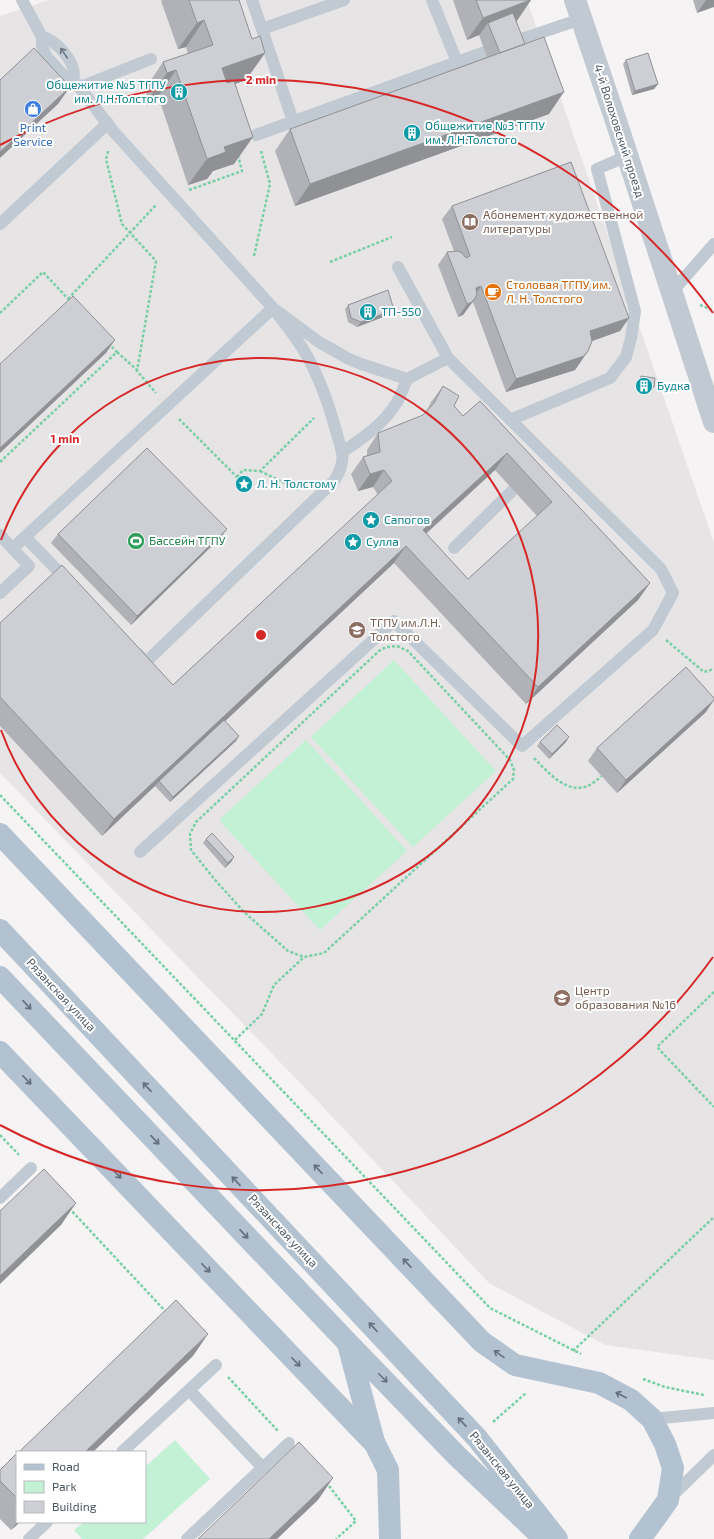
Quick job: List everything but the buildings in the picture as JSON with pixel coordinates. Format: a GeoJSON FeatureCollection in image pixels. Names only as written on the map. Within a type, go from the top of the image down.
{"type":"FeatureCollection","features":[{"type":"Feature","properties":{"kind":"main road"},"geometry":{"type":"LineString","coordinates":[[0,834],[482,1342],[515,1365],[599,1383],[631,1400],[652,1419],[665,1444],[673,1468],[668,1500],[640,1539]]}},
{"type":"Feature","properties":{"kind":"main road","name":"Рязанская улица"},"geometry":{"type":"LineString","coordinates":[[0,930],[477,1438],[557,1539]]}},
{"type":"Feature","properties":{"kind":"main road","name":"Рязанская улица"},"geometry":{"type":"LineString","coordinates":[[0,977],[457,1456],[545,1539]]}},
{"type":"Feature","properties":{"kind":"main road"},"geometry":{"type":"LineString","coordinates":[[0,1052],[375,1444]]}},
{"type":"Feature","properties":{"kind":"main road"},"geometry":{"type":"LineString","coordinates":[[348,1343],[375,1444],[388,1470],[390,1539]]}},
{"type":"Feature","properties":{"kind":"street","name":"4-й Волоховский проезд"},"geometry":{"type":"LineString","coordinates":[[578,10],[618,127],[714,422]]}},
{"type":"Feature","properties":{"kind":"lane"},"geometry":{"type":"LineString","coordinates":[[22,0],[42,36],[43,50],[50,61],[63,74],[77,83],[111,127],[274,308],[307,355],[318,378],[342,452],[343,460],[339,474],[334,481],[146,662],[129,645]]}},
{"type":"Feature","properties":{"kind":"lane"},"geometry":{"type":"LineString","coordinates":[[252,0],[293,121]]}},
{"type":"Feature","properties":{"kind":"lane"},"geometry":{"type":"LineString","coordinates":[[262,29],[344,0]]}},
{"type":"Feature","properties":{"kind":"lane"},"geometry":{"type":"LineString","coordinates":[[432,0],[457,62]]}},
{"type":"Feature","properties":{"kind":"lane"},"geometry":{"type":"LineString","coordinates":[[510,43],[578,10]]}},
{"type":"Feature","properties":{"kind":"lane"},"geometry":{"type":"LineString","coordinates":[[42,36],[53,40],[60,46],[71,64],[77,83]]}},
{"type":"Feature","properties":{"kind":"lane"},"geometry":{"type":"LineString","coordinates":[[256,135],[485,52]]}},
{"type":"Feature","properties":{"kind":"lane"},"geometry":{"type":"LineString","coordinates":[[77,83],[151,59]]}},
{"type":"Feature","properties":{"kind":"lane"},"geometry":{"type":"LineString","coordinates":[[0,224],[111,127]]}},
{"type":"Feature","properties":{"kind":"lane"},"geometry":{"type":"LineString","coordinates":[[510,420],[610,378],[626,357],[631,338],[635,311],[597,169],[627,156]]}},
{"type":"Feature","properties":{"kind":"lane"},"geometry":{"type":"LineString","coordinates":[[672,292],[714,244]]}},
{"type":"Feature","properties":{"kind":"lane"},"geometry":{"type":"LineString","coordinates":[[140,852],[394,620],[522,746],[654,630],[673,592],[661,569],[448,358],[398,267]]}},
{"type":"Feature","properties":{"kind":"lane"},"geometry":{"type":"LineString","coordinates":[[274,308],[319,342],[340,354],[361,364],[407,379]]}},
{"type":"Feature","properties":{"kind":"lane"},"geometry":{"type":"LineString","coordinates":[[13,548],[274,308]]}},
{"type":"Feature","properties":{"kind":"lane"},"geometry":{"type":"LineString","coordinates":[[342,452],[363,438],[385,419],[398,402],[407,379],[448,358]]}},
{"type":"Feature","properties":{"kind":"lane"},"geometry":{"type":"LineString","coordinates":[[534,444],[539,459],[536,465]]}},
{"type":"Feature","properties":{"kind":"lane"},"geometry":{"type":"LineString","coordinates":[[454,548],[513,490]]}},
{"type":"Feature","properties":{"kind":"lane"},"geometry":{"type":"LineString","coordinates":[[0,535],[29,566],[0,593]]}},
{"type":"Feature","properties":{"kind":"lane"},"geometry":{"type":"LineString","coordinates":[[25,537],[75,588]]}},
{"type":"Feature","properties":{"kind":"lane"},"geometry":{"type":"LineString","coordinates":[[1,1195],[31,1168]]}},
{"type":"Feature","properties":{"kind":"lane"},"geometry":{"type":"LineString","coordinates":[[123,1451],[216,1365]]}},
{"type":"Feature","properties":{"kind":"lane"},"geometry":{"type":"LineString","coordinates":[[189,1390],[263,1468]]}},
{"type":"Feature","properties":{"kind":"lane"},"geometry":{"type":"LineString","coordinates":[[652,1419],[714,1413]]}},
{"type":"Feature","properties":{"kind":"lane"},"geometry":{"type":"LineString","coordinates":[[187,1539],[289,1443]]}},
{"type":"Feature","properties":{"kind":"lane"},"geometry":{"type":"LineString","coordinates":[[668,1500],[714,1454]]}},
{"type":"Feature","properties":{"kind":"lane"},"geometry":{"type":"LineString","coordinates":[[29,1539],[46,1523]]}},
{"type":"Feature","properties":{"kind":"path"},"geometry":{"type":"LineString","coordinates":[[111,127],[106,159],[122,224],[156,261],[137,370]]}},
{"type":"Feature","properties":{"kind":"path"},"geometry":{"type":"LineString","coordinates":[[254,256],[270,184],[256,135]]}},
{"type":"Feature","properties":{"kind":"path"},"geometry":{"type":"LineString","coordinates":[[68,299],[130,233],[170,194],[242,171],[237,149]]}},
{"type":"Feature","properties":{"kind":"path"},"geometry":{"type":"LineString","coordinates":[[330,262],[392,237]]}},
{"type":"Feature","properties":{"kind":"path"},"geometry":{"type":"LineString","coordinates":[[0,313],[43,272],[73,304]]}},
{"type":"Feature","properties":{"kind":"path"},"geometry":{"type":"LineString","coordinates":[[107,341],[137,370],[167,406],[241,480]]}},
{"type":"Feature","properties":{"kind":"path"},"geometry":{"type":"LineString","coordinates":[[0,462],[117,352]]}},
{"type":"Feature","properties":{"kind":"path"},"geometry":{"type":"LineString","coordinates":[[260,471],[328,405]]}},
{"type":"Feature","properties":{"kind":"path"},"geometry":{"type":"LineString","coordinates":[[237,477],[243,470],[260,471],[315,498]]}},
{"type":"Feature","properties":{"kind":"path"},"geometry":{"type":"LineString","coordinates":[[654,630],[704,672],[714,669]]}},
{"type":"Feature","properties":{"kind":"path"},"geometry":{"type":"LineString","coordinates":[[235,1040],[262,1014],[274,985],[304,958],[324,953],[512,779],[514,770],[510,760],[408,651],[397,646],[386,647],[379,651],[196,822],[190,834],[191,850],[244,912],[288,951],[304,958]]}},
{"type":"Feature","properties":{"kind":"path"},"geometry":{"type":"LineString","coordinates":[[522,746],[545,769],[563,784],[584,788],[595,783],[601,776]]}},
{"type":"Feature","properties":{"kind":"path"},"geometry":{"type":"LineString","coordinates":[[0,795],[490,1308],[573,1351],[587,1356]]}},
{"type":"Feature","properties":{"kind":"path"},"geometry":{"type":"LineString","coordinates":[[714,992],[657,1047],[714,1107]]}},
{"type":"Feature","properties":{"kind":"path"},"geometry":{"type":"LineString","coordinates":[[0,1135],[31,1168]]}},
{"type":"Feature","properties":{"kind":"path"},"geometry":{"type":"LineString","coordinates":[[64,1203],[172,1319]]}},
{"type":"Feature","properties":{"kind":"path"},"geometry":{"type":"LineString","coordinates":[[573,1351],[714,1217]]}},
{"type":"Feature","properties":{"kind":"path"},"geometry":{"type":"LineString","coordinates":[[216,1365],[289,1443]]}},
{"type":"Feature","properties":{"kind":"path"},"geometry":{"type":"LineString","coordinates":[[636,1376],[665,1388],[707,1395]]}},
{"type":"Feature","properties":{"kind":"path"},"geometry":{"type":"LineString","coordinates":[[493,1423],[526,1393]]}},
{"type":"Feature","properties":{"kind":"path"},"geometry":{"type":"LineString","coordinates":[[323,1479],[356,1521],[336,1539]]}},
{"type":"Feature","properties":{"kind":"shaded area","name":"ТГПУ им.Л.Н. Толстого"},"geometry":{"type":"Polygon","coordinates":[[[49,0],[527,0],[714,543],[714,1360],[605,1345],[489,1283],[309,1092],[0,773],[0,16],[49,0]]]}},
{"type":"Feature","properties":{"kind":"green space"},"geometry":{"type":"Polygon","coordinates":[[[394,660],[496,771],[413,847],[311,737],[394,660]]]}},
{"type":"Feature","properties":{"kind":"green space"},"geometry":{"type":"Polygon","coordinates":[[[306,740],[407,851],[320,930],[219,820],[306,740]]]}},
{"type":"Feature","properties":{"kind":"green space"},"geometry":{"type":"Polygon","coordinates":[[[175,1440],[210,1479],[143,1539],[82,1539],[74,1530],[83,1523],[146,1523],[146,1466],[175,1440]]]}},
{"type":"Feature","properties":{"kind":"place","name":"Общежитие №5 ТГПУ им. Л.Н.Толстого"},"geometry":{"type":"Point","coordinates":[179,92]}},
{"type":"Feature","properties":{"kind":"place","name":"Print Service"},"geometry":{"type":"Point","coordinates":[33,109]}},
{"type":"Feature","properties":{"kind":"place","name":"Общежитие №3 ТГПУ им. Л.Н.Толстого"},"geometry":{"type":"Point","coordinates":[412,133]}},
{"type":"Feature","properties":{"kind":"place","name":"Абонемент художественной литературы"},"geometry":{"type":"Point","coordinates":[470,222]}},
{"type":"Feature","properties":{"kind":"place","name":"Столовая ТГПУ им. Л. Н. Толстого"},"geometry":{"type":"Point","coordinates":[493,292]}},
{"type":"Feature","properties":{"kind":"place","name":"ТП-550"},"geometry":{"type":"Point","coordinates":[368,312]}},
{"type":"Feature","properties":{"kind":"place","name":"Будка"},"geometry":{"type":"Point","coordinates":[644,386]}},
{"type":"Feature","properties":{"kind":"place","name":"Л. Н. Толстому"},"geometry":{"type":"Point","coordinates":[244,484]}},
{"type":"Feature","properties":{"kind":"place","name":"Сапогов"},"geometry":{"type":"Point","coordinates":[371,520]}},
{"type":"Feature","properties":{"kind":"place","name":"Бассейн ТГПУ"},"geometry":{"type":"Point","coordinates":[136,541]}},
{"type":"Feature","properties":{"kind":"place","name":"Сулла"},"geometry":{"type":"Point","coordinates":[353,542]}},
{"type":"Feature","properties":{"kind":"place","name":"ТГПУ им.Л.Н. Толстого"},"geometry":{"type":"Point","coordinates":[357,630]}},
{"type":"Feature","properties":{"kind":"place","name":"Центр образования №16"},"geometry":{"type":"Point","coordinates":[562,998]}}]}
